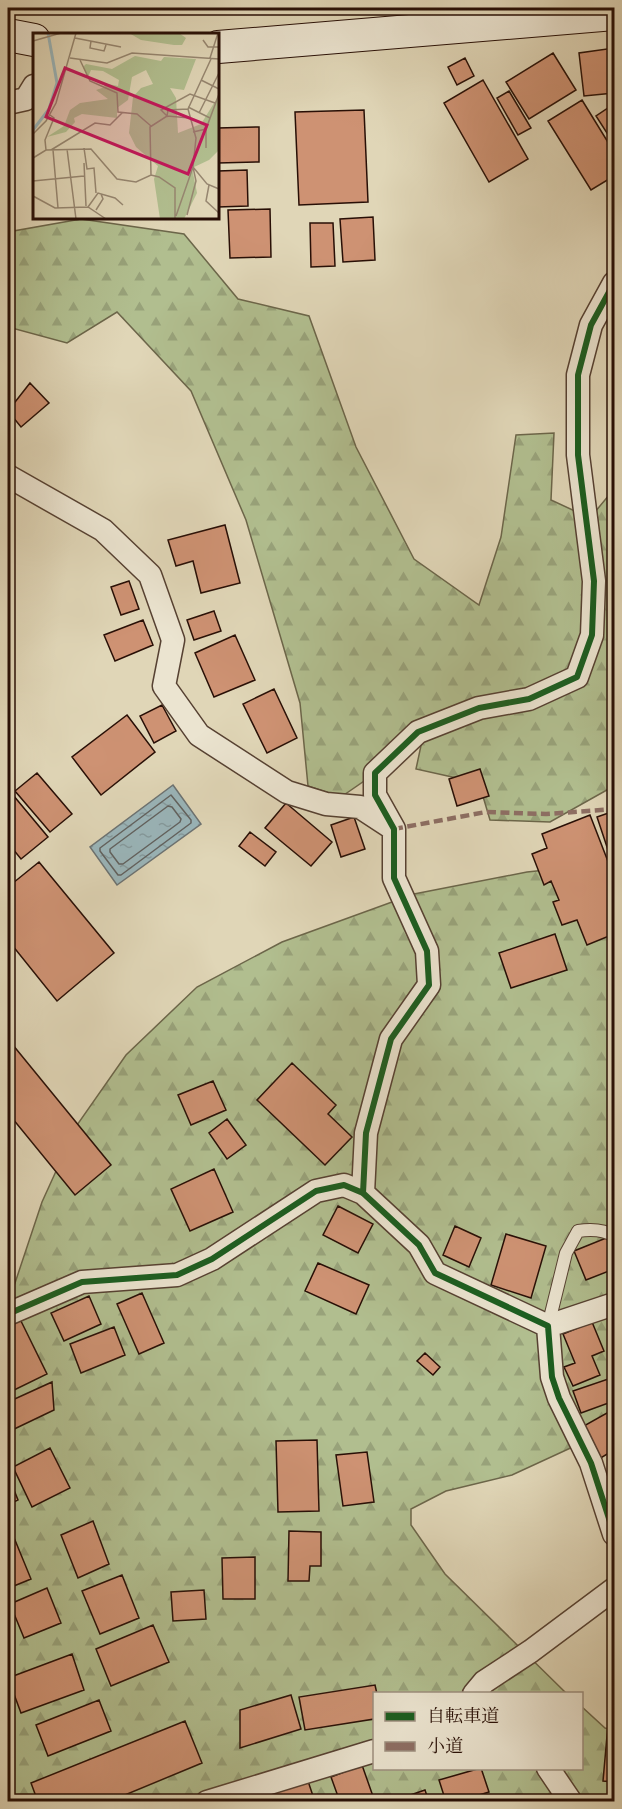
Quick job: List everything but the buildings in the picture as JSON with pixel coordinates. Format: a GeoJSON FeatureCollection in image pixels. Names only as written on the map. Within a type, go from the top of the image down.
{"type":"FeatureCollection","features":[{"type":"Feature","properties":{"kind":"street"},"geometry":{"type":"LineString","coordinates":[[219,47],[615,14]]}},
{"type":"Feature","properties":{"kind":"street"},"geometry":{"type":"LineString","coordinates":[[8,35],[33,40]]}},
{"type":"Feature","properties":{"kind":"street"},"geometry":{"type":"LineString","coordinates":[[8,103],[26,99],[33,88]]}},
{"type":"Feature","properties":{"kind":"street"},"geometry":{"type":"LineString","coordinates":[[363,1193],[366,1133],[391,1039],[429,985],[427,951],[394,878],[394,829],[375,795],[375,773],[418,732],[479,708],[529,699],[576,677],[592,635],[594,581],[578,455],[578,375],[591,325],[615,283]]}},
{"type":"Feature","properties":{"kind":"street"},"geometry":{"type":"LineString","coordinates":[[8,476],[103,530],[150,575],[173,640],[164,686],[199,735],[287,792],[326,804],[360,807],[394,829]]}},
{"type":"Feature","properties":{"kind":"street"},"geometry":{"type":"LineString","coordinates":[[8,1314],[81,1282],[177,1275],[212,1259],[316,1191],[344,1185],[363,1193],[419,1245],[435,1273],[548,1326],[615,1304]]}},
{"type":"Feature","properties":{"kind":"street"},"geometry":{"type":"LineString","coordinates":[[548,1326],[552,1377],[559,1398],[591,1463],[615,1534]]}},
{"type":"Feature","properties":{"kind":"street"},"geometry":{"type":"LineString","coordinates":[[483,1690],[531,1651],[615,1589]]}},
{"type":"Feature","properties":{"kind":"street"},"geometry":{"type":"LineString","coordinates":[[207,1802],[373,1752]]}},
{"type":"Feature","properties":{"kind":"street"},"geometry":{"type":"LineString","coordinates":[[549,1770],[571,1802]]}},
{"type":"Feature","properties":{"kind":"lane"},"geometry":{"type":"LineString","coordinates":[[548,1326],[566,1252],[578,1231],[592,1228],[609,1232],[615,1236]]}},
{"type":"Feature","properties":{"kind":"green space"},"geometry":{"type":"Polygon","coordinates":[[[81,219],[184,234],[238,299],[309,316],[356,447],[414,559],[479,605],[501,537],[516,435],[554,433],[551,500],[590,518],[614,489],[614,786],[550,822],[490,820],[479,783],[416,769],[422,741],[341,797],[308,786],[300,703],[246,520],[191,391],[117,312],[67,343],[8,327],[8,232],[81,219]]]}},
{"type":"Feature","properties":{"kind":"green space"},"geometry":{"type":"Polygon","coordinates":[[[603,864],[614,866],[614,1428],[512,1475],[446,1491],[411,1509],[411,1525],[445,1574],[565,1692],[373,1692],[373,1770],[583,1770],[583,1708],[605,1728],[614,1730],[614,1801],[8,1802],[8,1304],[42,1202],[77,1125],[126,1055],[197,987],[282,942],[414,894],[527,872],[603,864]]]}},
{"type":"Feature","properties":{"kind":"water"},"geometry":{"type":"Polygon","coordinates":[[[173,785],[201,824],[117,885],[90,847],[173,785]]]}},
{"type":"Feature","properties":{"kind":"marked path"},"geometry":{"type":"LineString","coordinates":[[394,829],[486,812],[546,814],[614,809]]}},
{"type":"Feature","properties":{"kind":"cycle path"},"geometry":{"type":"LineString","coordinates":[[363,1193],[366,1133],[391,1039],[429,985],[427,951],[394,878],[394,829],[375,795],[375,773],[418,732],[479,708],[529,699],[577,677],[592,635],[594,581],[578,455],[578,375],[591,325],[614,283]]}},
{"type":"Feature","properties":{"kind":"cycle path"},"geometry":{"type":"LineString","coordinates":[[8,1314],[82,1282],[177,1275],[212,1259],[316,1191],[344,1185],[363,1193],[419,1245],[435,1273],[548,1326],[552,1377],[559,1398],[591,1463],[614,1534]]}}]}
